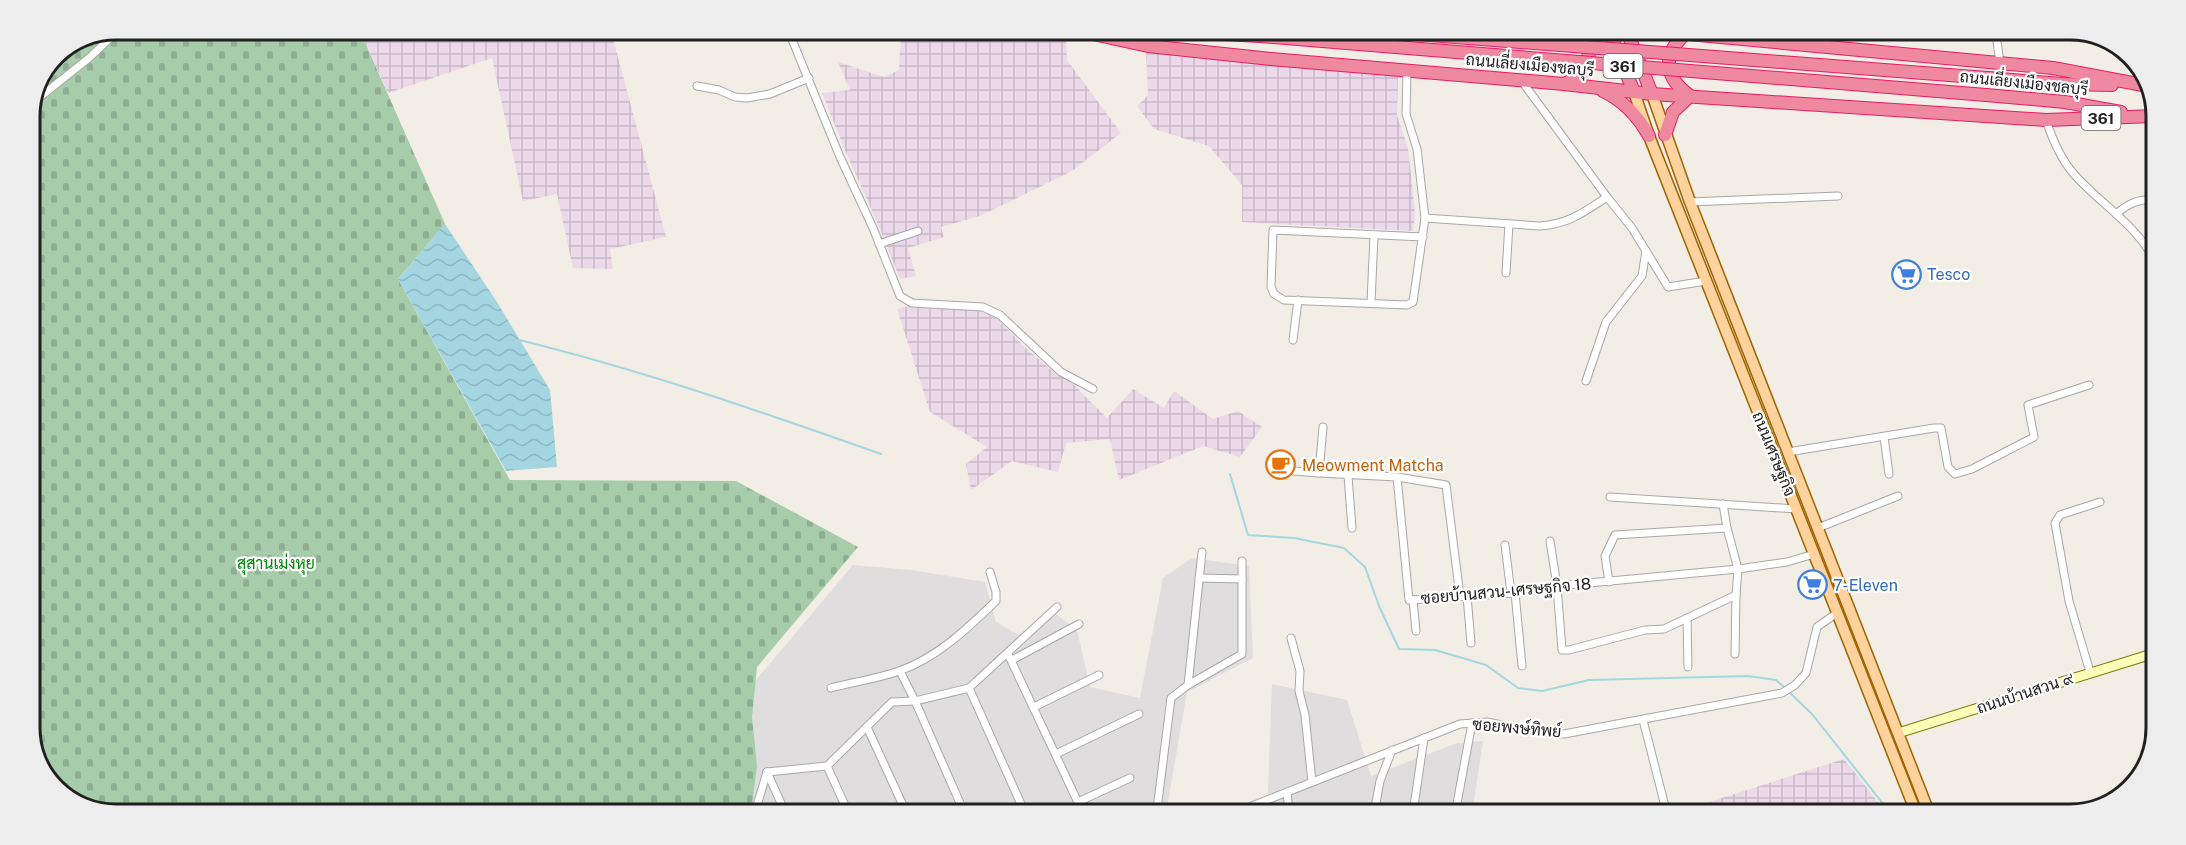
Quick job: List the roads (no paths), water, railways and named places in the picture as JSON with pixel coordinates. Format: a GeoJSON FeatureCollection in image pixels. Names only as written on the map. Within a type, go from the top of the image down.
{"type":"FeatureCollection","features":[{"type":"Feature","properties":{"kind":"highway","name":"ถนนเลี่ยงเมืองชลบุรี"},"geometry":{"type":"LineString","coordinates":[[1125,41],[1148,46],[1271,59],[1521,80],[1652,94],[2046,120],[2145,116]]}},
{"type":"Feature","properties":{"kind":"highway","name":"ถนนเลี่ยงเมืองชลบุรี"},"geometry":{"type":"LineString","coordinates":[[1322,41],[2065,102],[2145,114]]}},
{"type":"Feature","properties":{"kind":"highway","name":"ถนนเลี่ยงเมืองชลบุรี"},"geometry":{"type":"LineString","coordinates":[[1508,41],[2062,84],[2138,85]]}},
{"type":"Feature","properties":{"kind":"highway"},"geometry":{"type":"LineString","coordinates":[[1564,84],[1576,79],[1585,70],[1589,58],[1586,41]]}},
{"type":"Feature","properties":{"kind":"highway"},"geometry":{"type":"LineString","coordinates":[[1613,41],[1634,92]]}},
{"type":"Feature","properties":{"kind":"highway"},"geometry":{"type":"LineString","coordinates":[[1631,41],[1652,94]]}},
{"type":"Feature","properties":{"kind":"highway"},"geometry":{"type":"LineString","coordinates":[[1665,135],[1672,112],[1690,96],[1674,81],[1669,71],[1671,50],[1679,41]]}},
{"type":"Feature","properties":{"kind":"highway","name":"ถนนเลี่ยงเมืองชลบุรี"},"geometry":{"type":"LineString","coordinates":[[1774,41],[2053,68],[2138,84]]}},
{"type":"Feature","properties":{"kind":"highway"},"geometry":{"type":"LineString","coordinates":[[1590,87],[1621,101],[1637,117],[1649,136]]}},
{"type":"Feature","properties":{"kind":"main road","name":"ถนนเศรษฐกิจ"},"geometry":{"type":"LineString","coordinates":[[1634,92],[1649,136],[1913,804]]}},
{"type":"Feature","properties":{"kind":"main road","name":"ถนนเศรษฐกิจ"},"geometry":{"type":"LineString","coordinates":[[1652,94],[1690,202],[1926,804]]}},
{"type":"Feature","properties":{"kind":"main road"},"geometry":{"type":"LineString","coordinates":[[1740,367],[1753,362]]}},
{"type":"Feature","properties":{"kind":"main road"},"geometry":{"type":"LineString","coordinates":[[1887,738],[1898,733]]}},
{"type":"Feature","properties":{"kind":"street"},"geometry":{"type":"LineString","coordinates":[[793,41],[900,296],[912,303],[982,307],[1000,315],[1061,372],[1093,389]]}},
{"type":"Feature","properties":{"kind":"street"},"geometry":{"type":"LineString","coordinates":[[1997,41],[2000,63]]}},
{"type":"Feature","properties":{"kind":"street"},"geometry":{"type":"LineString","coordinates":[[44,93],[106,42]]}},
{"type":"Feature","properties":{"kind":"street"},"geometry":{"type":"LineString","coordinates":[[1407,71],[1406,114],[1417,149],[1425,218],[1423,237],[1413,302],[1407,305],[1284,300],[1278,297],[1270,287],[1273,230],[1423,237]]}},
{"type":"Feature","properties":{"kind":"street"},"geometry":{"type":"LineString","coordinates":[[697,86],[719,90],[735,97],[747,98],[770,94],[809,78]]}},
{"type":"Feature","properties":{"kind":"street"},"geometry":{"type":"LineString","coordinates":[[1521,80],[1632,228],[1668,286],[1706,281]]}},
{"type":"Feature","properties":{"kind":"street"},"geometry":{"type":"LineString","coordinates":[[2046,120],[2068,166],[2082,183],[2145,244]]}},
{"type":"Feature","properties":{"kind":"street"},"geometry":{"type":"LineString","coordinates":[[1690,202],[1838,196]]}},
{"type":"Feature","properties":{"kind":"street"},"geometry":{"type":"LineString","coordinates":[[1425,218],[1540,226],[1558,225],[1573,219],[1607,197]]}},
{"type":"Feature","properties":{"kind":"street"},"geometry":{"type":"LineString","coordinates":[[2116,214],[2130,203],[2145,199]]}},
{"type":"Feature","properties":{"kind":"street"},"geometry":{"type":"LineString","coordinates":[[1506,273],[1509,224]]}},
{"type":"Feature","properties":{"kind":"street"},"geometry":{"type":"LineString","coordinates":[[879,244],[918,231]]}},
{"type":"Feature","properties":{"kind":"street"},"geometry":{"type":"LineString","coordinates":[[1371,303],[1374,235]]}},
{"type":"Feature","properties":{"kind":"street"},"geometry":{"type":"LineString","coordinates":[[1586,381],[1606,322],[1642,276],[1646,251]]}},
{"type":"Feature","properties":{"kind":"street"},"geometry":{"type":"LineString","coordinates":[[1293,340],[1298,300]]}},
{"type":"Feature","properties":{"kind":"street"},"geometry":{"type":"LineString","coordinates":[[1788,452],[1941,428],[1948,467],[1955,474],[1972,469],[2034,437],[2028,405],[2089,385]]}},
{"type":"Feature","properties":{"kind":"street"},"geometry":{"type":"LineString","coordinates":[[1319,473],[1323,427]]}},
{"type":"Feature","properties":{"kind":"street"},"geometry":{"type":"LineString","coordinates":[[1884,437],[1889,474]]}},
{"type":"Feature","properties":{"kind":"street"},"geometry":{"type":"LineString","coordinates":[[1282,470],[1347,476],[1397,477],[1446,485],[1471,643]]}},
{"type":"Feature","properties":{"kind":"street"},"geometry":{"type":"LineString","coordinates":[[1347,476],[1352,528]]}},
{"type":"Feature","properties":{"kind":"street","name":"ซอยบ้านสวน-เศรษฐกิจ 18"},"geometry":{"type":"LineString","coordinates":[[1397,477],[1409,600],[1513,593],[1557,586],[1738,569],[1787,562],[1814,554]]}},
{"type":"Feature","properties":{"kind":"street"},"geometry":{"type":"LineString","coordinates":[[1818,528],[1898,496]]}},
{"type":"Feature","properties":{"kind":"street"},"geometry":{"type":"LineString","coordinates":[[1610,497],[1796,509]]}},
{"type":"Feature","properties":{"kind":"street"},"geometry":{"type":"LineString","coordinates":[[2090,672],[2069,601],[2055,523],[2060,515],[2100,502]]}},
{"type":"Feature","properties":{"kind":"street"},"geometry":{"type":"LineString","coordinates":[[1723,504],[1738,569],[1735,654]]}},
{"type":"Feature","properties":{"kind":"street"},"geometry":{"type":"LineString","coordinates":[[1610,582],[1605,556],[1615,535],[1727,528]]}},
{"type":"Feature","properties":{"kind":"street"},"geometry":{"type":"LineString","coordinates":[[1550,541],[1557,586],[1562,650],[1645,630],[1665,629],[1736,595]]}},
{"type":"Feature","properties":{"kind":"street"},"geometry":{"type":"LineString","coordinates":[[1505,545],[1522,666]]}},
{"type":"Feature","properties":{"kind":"street"},"geometry":{"type":"LineString","coordinates":[[1188,685],[1202,552]]}},
{"type":"Feature","properties":{"kind":"street"},"geometry":{"type":"LineString","coordinates":[[1158,804],[1171,698],[1188,685],[1242,654],[1242,561]]}},
{"type":"Feature","properties":{"kind":"street"},"geometry":{"type":"LineString","coordinates":[[831,688],[900,671],[940,650],[996,601],[996,592],[990,572]]}},
{"type":"Feature","properties":{"kind":"street"},"geometry":{"type":"LineString","coordinates":[[1199,578],[1242,579]]}},
{"type":"Feature","properties":{"kind":"street"},"geometry":{"type":"LineString","coordinates":[[1413,600],[1416,631]]}},
{"type":"Feature","properties":{"kind":"street"},"geometry":{"type":"LineString","coordinates":[[767,772],[827,766],[892,702],[915,701],[969,688],[1010,657],[1057,607]]}},
{"type":"Feature","properties":{"kind":"street","name":"ซอยพงษ์ทิพย์"},"geometry":{"type":"LineString","coordinates":[[1257,804],[1460,724],[1487,722],[1531,731],[1564,734],[1782,693],[1795,685],[1806,673],[1817,627],[1837,613]]}},
{"type":"Feature","properties":{"kind":"street"},"geometry":{"type":"LineString","coordinates":[[1687,618],[1688,667]]}},
{"type":"Feature","properties":{"kind":"street"},"geometry":{"type":"LineString","coordinates":[[1010,657],[1079,624]]}},
{"type":"Feature","properties":{"kind":"street"},"geometry":{"type":"LineString","coordinates":[[1291,638],[1300,671],[1299,692],[1305,715],[1312,782]]}},
{"type":"Feature","properties":{"kind":"street","name":"ถนนบ้านสวน ๙"},"geometry":{"type":"LineString","coordinates":[[1898,733],[2146,656]]}},
{"type":"Feature","properties":{"kind":"street"},"geometry":{"type":"LineString","coordinates":[[1010,657],[1078,802],[1130,778]]}},
{"type":"Feature","properties":{"kind":"street"},"geometry":{"type":"LineString","coordinates":[[900,671],[960,804]]}},
{"type":"Feature","properties":{"kind":"street"},"geometry":{"type":"LineString","coordinates":[[1034,707],[1099,675]]}},
{"type":"Feature","properties":{"kind":"street"},"geometry":{"type":"LineString","coordinates":[[969,688],[1021,804]]}},
{"type":"Feature","properties":{"kind":"street"},"geometry":{"type":"LineString","coordinates":[[1056,754],[1139,714]]}},
{"type":"Feature","properties":{"kind":"street"},"geometry":{"type":"LineString","coordinates":[[1643,720],[1664,804]]}},
{"type":"Feature","properties":{"kind":"street"},"geometry":{"type":"LineString","coordinates":[[1457,804],[1472,723]]}},
{"type":"Feature","properties":{"kind":"street"},"geometry":{"type":"LineString","coordinates":[[867,727],[902,804]]}},
{"type":"Feature","properties":{"kind":"street"},"geometry":{"type":"LineString","coordinates":[[1414,804],[1424,738]]}},
{"type":"Feature","properties":{"kind":"street"},"geometry":{"type":"LineString","coordinates":[[1376,804],[1380,781],[1392,750]]}},
{"type":"Feature","properties":{"kind":"street"},"geometry":{"type":"LineString","coordinates":[[827,766],[844,804]]}},
{"type":"Feature","properties":{"kind":"street"},"geometry":{"type":"LineString","coordinates":[[757,804],[767,772]]}},
{"type":"Feature","properties":{"kind":"street"},"geometry":{"type":"LineString","coordinates":[[767,772],[781,804]]}},
{"type":"Feature","properties":{"kind":"street"},"geometry":{"type":"LineString","coordinates":[[1287,792],[1288,804]]}},
{"type":"Feature","properties":{"kind":"water"},"geometry":{"type":"Polygon","coordinates":[[[445,224],[497,302],[550,390],[557,467],[506,471],[398,279],[445,224]]]}},
{"type":"Feature","properties":{"kind":"waterway"},"geometry":{"type":"LineString","coordinates":[[519,340],[656,378],[881,454]]}},
{"type":"Feature","properties":{"kind":"waterway"},"geometry":{"type":"LineString","coordinates":[[1230,474],[1248,535],[1294,538],[1344,548],[1365,567],[1379,606],[1399,649],[1435,650],[1486,665],[1518,688],[1542,691],[1589,680],[1748,676],[1776,680],[1785,688]]}},
{"type":"Feature","properties":{"kind":"waterway"},"geometry":{"type":"LineString","coordinates":[[1789,692],[1812,714],[1883,804]]}},
{"type":"Feature","properties":{"kind":"place","name":"Tesco"},"geometry":{"type":"Point","coordinates":[1906,274]}},
{"type":"Feature","properties":{"kind":"place","name":"Meowment Matcha"},"geometry":{"type":"Point","coordinates":[1281,465]}},
{"type":"Feature","properties":{"kind":"place","name":"7-Eleven"},"geometry":{"type":"Point","coordinates":[1812,585]}},
{"type":"Feature","properties":{"kind":"park label","name":"สุสานเม่งหุย"},"geometry":{"type":"Point","coordinates":[276,563]}}]}
